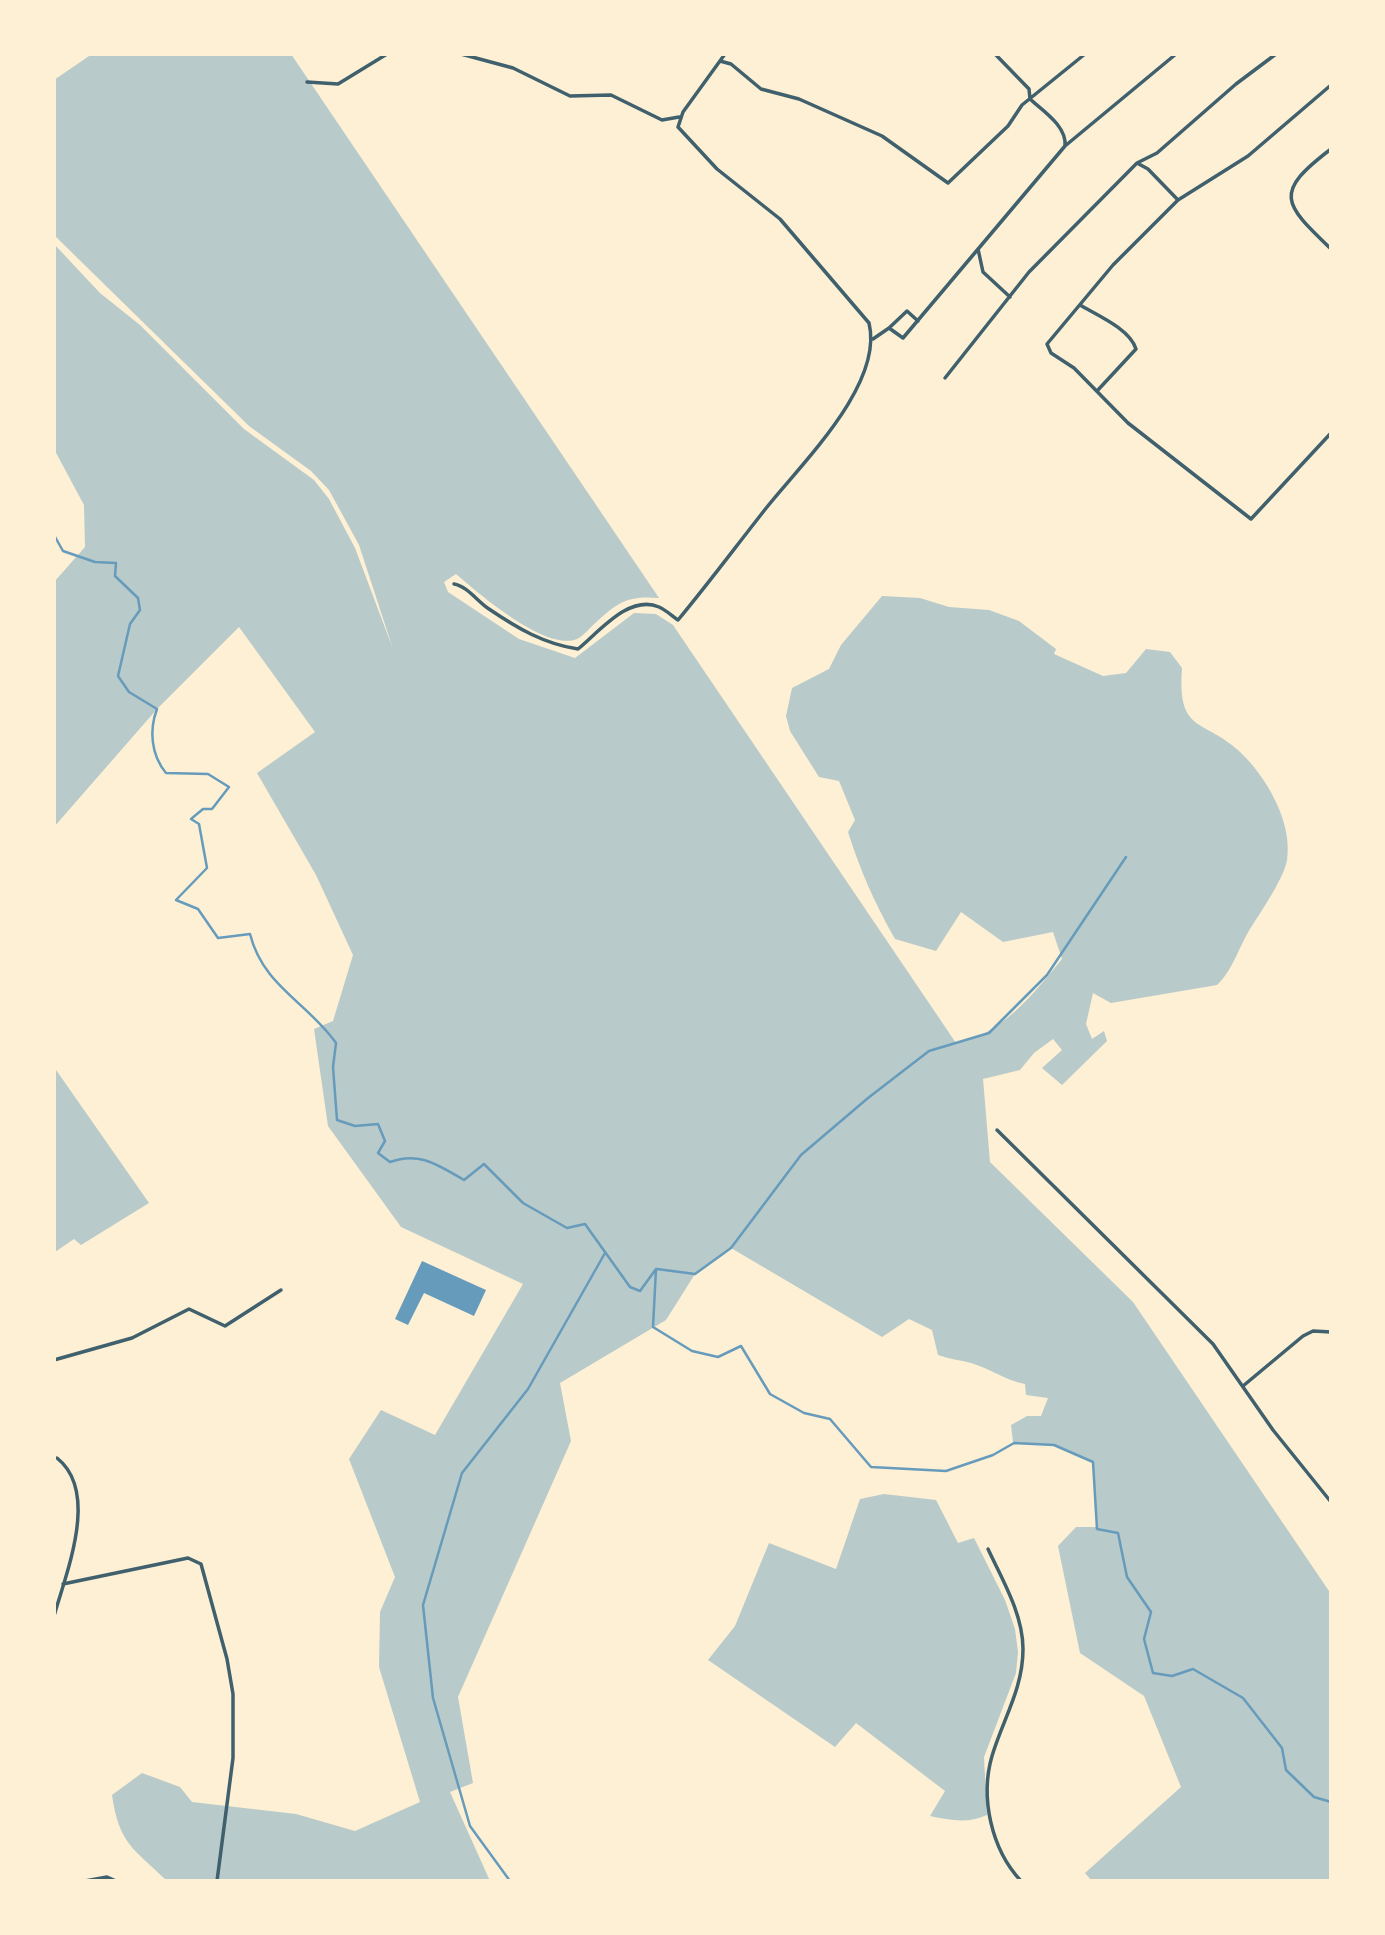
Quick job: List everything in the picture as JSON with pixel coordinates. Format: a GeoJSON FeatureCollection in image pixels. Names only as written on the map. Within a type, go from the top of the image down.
{"type":"FeatureCollection","features":[{"type":"Feature","properties":{"kind":"street"},"geometry":{"type":"LineString","coordinates":[[307,82],[338,84],[387,54]]}},
{"type":"Feature","properties":{"kind":"street"},"geometry":{"type":"LineString","coordinates":[[394,54],[423,54]]}},
{"type":"Feature","properties":{"kind":"street"},"geometry":{"type":"LineString","coordinates":[[461,54],[513,68],[570,96],[611,95],[662,120],[681,116]]}},
{"type":"Feature","properties":{"kind":"street"},"geometry":{"type":"LineString","coordinates":[[725,54],[681,116],[678,127],[695,149],[780,219],[860,309],[869,323],[873,340]]}},
{"type":"Feature","properties":{"kind":"street"},"geometry":{"type":"LineString","coordinates":[[995,54],[1029,89],[1040,91]]}},
{"type":"Feature","properties":{"kind":"street"},"geometry":{"type":"LineString","coordinates":[[720,61],[731,64],[761,89],[799,99],[882,136],[948,183],[1009,126],[1030,99],[1085,54]]}},
{"type":"Feature","properties":{"kind":"street"},"geometry":{"type":"LineString","coordinates":[[889,328],[903,338],[1065,146],[1177,54]]}},
{"type":"Feature","properties":{"kind":"street"},"geometry":{"type":"LineString","coordinates":[[945,378],[1029,272],[1137,163],[1157,153],[1236,84],[1276,54]]}},
{"type":"Feature","properties":{"kind":"street"},"geometry":{"type":"LineString","coordinates":[[1331,85],[1248,156],[1178,200],[1113,265],[1047,344],[1051,353],[1074,368],[1143,436],[1251,519],[1331,433]]}},
{"type":"Feature","properties":{"kind":"street"},"geometry":{"type":"LineString","coordinates":[[1029,89],[1030,99],[1062,129],[1066,137],[1065,146]]}},
{"type":"Feature","properties":{"kind":"street"},"geometry":{"type":"LineString","coordinates":[[1331,149],[1294,180],[1290,194],[1295,215],[1331,249]]}},
{"type":"Feature","properties":{"kind":"street"},"geometry":{"type":"LineString","coordinates":[[1137,163],[1148,169],[1178,200]]}},
{"type":"Feature","properties":{"kind":"street"},"geometry":{"type":"LineString","coordinates":[[978,249],[984,272],[1010,297]]}},
{"type":"Feature","properties":{"kind":"street"},"geometry":{"type":"LineString","coordinates":[[1080,305],[1109,322],[1134,343],[1136,349],[1097,391]]}},
{"type":"Feature","properties":{"kind":"street"},"geometry":{"type":"LineString","coordinates":[[454,584],[460,585],[486,607],[529,634],[569,648],[579,649],[633,607],[646,603],[662,608],[678,620],[787,482],[818,450],[849,402],[873,340],[907,311],[918,321]]}},
{"type":"Feature","properties":{"kind":"street"},"geometry":{"type":"LineString","coordinates":[[998,1130],[1213,1344],[1305,1473],[1331,1502]]}},
{"type":"Feature","properties":{"kind":"street"},"geometry":{"type":"LineString","coordinates":[[54,1360],[132,1338],[189,1309],[225,1326],[281,1290]]}},
{"type":"Feature","properties":{"kind":"street"},"geometry":{"type":"LineString","coordinates":[[1243,1386],[1303,1336],[1313,1331],[1331,1332]]}},
{"type":"Feature","properties":{"kind":"street"},"geometry":{"type":"LineString","coordinates":[[54,1616],[77,1535],[78,1508],[69,1472],[57,1458]]}},
{"type":"Feature","properties":{"kind":"street"},"geometry":{"type":"LineString","coordinates":[[988,1549],[1012,1602],[1023,1645],[1020,1684],[991,1757],[988,1777],[989,1817],[995,1837],[1011,1870],[1021,1881]]}},
{"type":"Feature","properties":{"kind":"street"},"geometry":{"type":"LineString","coordinates":[[63,1584],[188,1558],[201,1564],[217,1630],[228,1659],[233,1694],[233,1758],[217,1881]]}},
{"type":"Feature","properties":{"kind":"street"},"geometry":{"type":"LineString","coordinates":[[85,1881],[107,1877],[116,1881]]}},
{"type":"Feature","properties":{"kind":"shaded area"},"geometry":{"type":"Polygon","coordinates":[[[92,54],[291,54],[659,598],[638,598],[623,602],[579,638],[564,641],[548,637],[513,618],[456,574],[444,582],[448,592],[519,639],[575,658],[634,613],[656,614],[673,625],[956,1043],[988,1032],[1016,1011],[1062,959],[1053,932],[1003,942],[961,912],[936,951],[895,939],[868,887],[848,832],[855,820],[839,781],[819,777],[790,731],[786,716],[792,688],[829,669],[841,645],[882,596],[920,598],[949,607],[989,610],[1019,621],[1056,649],[1054,654],[1103,676],[1126,673],[1146,649],[1170,652],[1182,668],[1182,689],[1188,715],[1239,751],[1268,786],[1286,830],[1287,860],[1277,885],[1247,933],[1223,979],[1217,985],[1111,1003],[1093,993],[1086,1024],[1092,1039],[1104,1031],[1107,1041],[1062,1085],[1042,1068],[1062,1050],[1053,1039],[1034,1053],[1020,1070],[983,1079],[990,1162],[1133,1302],[1331,1594],[1331,1881],[1092,1881],[1085,1873],[1181,1787],[1144,1696],[1080,1653],[1058,1546],[1076,1527],[1097,1527],[1093,1462],[1054,1445],[1013,1442],[1011,1425],[1027,1416],[1041,1416],[1048,1398],[1026,1395],[1025,1384],[971,1363],[938,1355],[932,1330],[909,1319],[882,1337],[731,1248],[695,1274],[666,1320],[560,1383],[571,1441],[458,1697],[473,1783],[450,1792],[490,1881],[167,1881],[129,1844],[119,1824],[112,1795],[142,1773],[180,1787],[192,1802],[296,1814],[355,1831],[420,1802],[379,1667],[380,1612],[395,1577],[349,1459],[381,1410],[435,1435],[523,1284],[401,1227],[328,1126],[314,1029],[333,1021],[353,955],[316,875],[257,773],[315,732],[239,627],[157,709],[54,827],[54,582],[85,547],[84,505],[54,449],[54,244],[100,293],[140,325],[244,429],[314,480],[329,499],[355,548],[393,649],[359,545],[329,490],[311,471],[249,426],[54,235],[54,80],[92,54]]]}},
{"type":"Feature","properties":{"kind":"shaded area"},"geometry":{"type":"Polygon","coordinates":[[[54,1067],[149,1203],[81,1245],[74,1239],[55,1252],[54,1067]]]}},
{"type":"Feature","properties":{"kind":"shaded area"},"geometry":{"type":"Polygon","coordinates":[[[884,1494],[936,1500],[958,1543],[974,1538],[1005,1600],[1015,1629],[1018,1652],[1016,1673],[984,1757],[987,1815],[980,1818],[959,1820],[930,1816],[945,1791],[856,1723],[835,1747],[708,1660],[735,1626],[769,1543],[836,1569],[860,1499],[884,1494]]]}},
{"type":"Feature","properties":{"kind":"water"},"geometry":{"type":"Polygon","coordinates":[[[422,1261],[486,1290],[474,1316],[424,1293],[408,1325],[395,1319],[422,1261]]]}},
{"type":"Feature","properties":{"kind":"waterway"},"geometry":{"type":"LineString","coordinates":[[54,535],[63,551],[95,562],[116,563],[115,576],[138,598],[140,610],[130,624],[118,676],[129,692],[157,709],[153,742],[161,766],[166,773],[208,774],[229,787],[212,809],[203,809],[191,819],[199,824],[207,868],[176,900],[198,909],[218,938],[250,934],[256,952],[275,981],[336,1043],[333,1067],[337,1120],[355,1126],[378,1124],[385,1141],[378,1153],[390,1162],[410,1158],[428,1161],[464,1180],[484,1164],[523,1203],[567,1228],[585,1224],[630,1287],[640,1291],[656,1269],[653,1327],[692,1351],[718,1357],[741,1346],[770,1394],[804,1413],[830,1419],[871,1467],[946,1471],[993,1455],[1014,1443],[1054,1445],[1093,1462],[1097,1529],[1118,1533],[1127,1577],[1151,1612],[1144,1639],[1153,1673],[1172,1676],[1193,1669],[1243,1698],[1282,1748],[1286,1770],[1314,1797],[1331,1802]]}},
{"type":"Feature","properties":{"kind":"waterway"},"geometry":{"type":"LineString","coordinates":[[657,1269],[695,1274],[731,1248],[801,1155],[868,1098],[929,1051],[989,1033],[1047,975],[1126,857]]}},
{"type":"Feature","properties":{"kind":"waterway"},"geometry":{"type":"LineString","coordinates":[[510,1881],[470,1826],[433,1698],[423,1605],[462,1473],[528,1389],[605,1253]]}}]}
